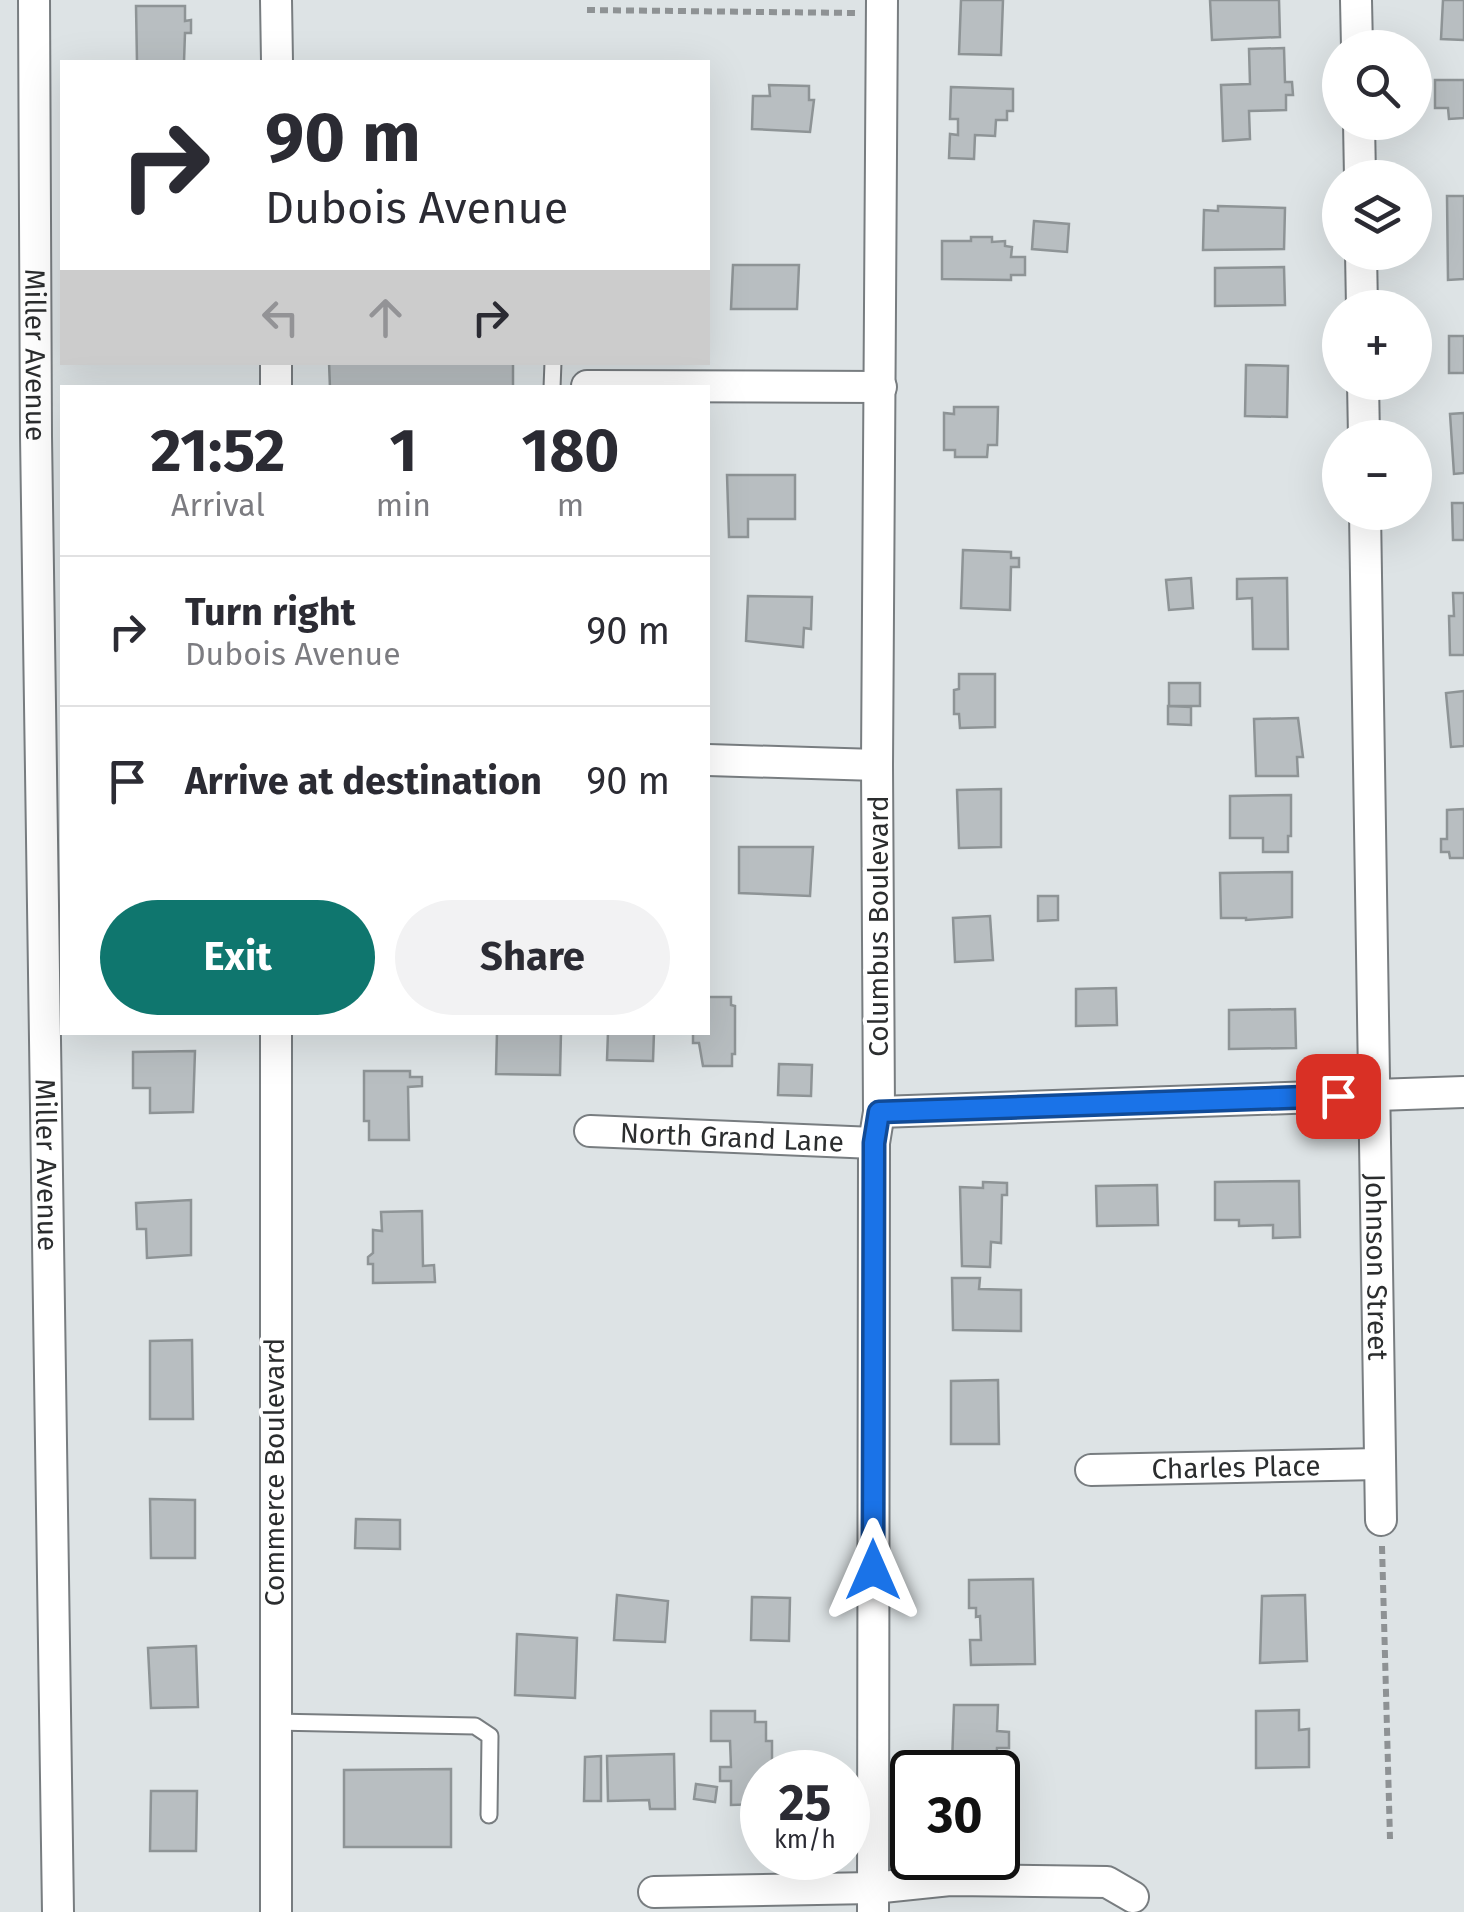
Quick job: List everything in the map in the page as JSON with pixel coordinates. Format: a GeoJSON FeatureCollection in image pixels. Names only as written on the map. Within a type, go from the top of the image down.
{"type":"FeatureCollection","features":[{"type":"Feature","properties":{"kind":"street","name":"Miller Avenue"},"geometry":{"type":"LineString","coordinates":[[34,0],[36,436],[58,1912]]}},
{"type":"Feature","properties":{"kind":"street"},"geometry":{"type":"LineString","coordinates":[[276,0],[276,60]]}},
{"type":"Feature","properties":{"kind":"street"},"geometry":{"type":"LineString","coordinates":[[1356,0],[1357,30]]}},
{"type":"Feature","properties":{"kind":"street","name":"Columbus Boulevard"},"geometry":{"type":"LineString","coordinates":[[873,1900],[882,6]]}},
{"type":"Feature","properties":{"kind":"street"},"geometry":{"type":"LineString","coordinates":[[710,386],[881,387]]}},
{"type":"Feature","properties":{"kind":"street","name":"Johnson Street"},"geometry":{"type":"LineString","coordinates":[[1366,530],[1381,1520]]}},
{"type":"Feature","properties":{"kind":"street"},"geometry":{"type":"LineString","coordinates":[[710,760],[877,765]]}},
{"type":"Feature","properties":{"kind":"street","name":"Commerce Boulevard"},"geometry":{"type":"LineString","coordinates":[[276,1035],[276,1912]]}},
{"type":"Feature","properties":{"kind":"street"},"geometry":{"type":"LineString","coordinates":[[879,1112],[1464,1092]]}},
{"type":"Feature","properties":{"kind":"street","name":"North Grand Lane"},"geometry":{"type":"LineString","coordinates":[[590,1132],[874,1143]]}},
{"type":"Feature","properties":{"kind":"street","name":"Charles Place"},"geometry":{"type":"LineString","coordinates":[[1090,1470],[1379,1464]]}},
{"type":"Feature","properties":{"kind":"street"},"geometry":{"type":"LineString","coordinates":[[654,1892],[873,1900],[950,1880],[1106,1882],[1133,1897]]}},
{"type":"Feature","properties":{"kind":"lane"},"geometry":{"type":"LineString","coordinates":[[274,1722],[475,1726],[490,1736],[489,1816]]}},
{"type":"Feature","properties":{"kind":"path"},"geometry":{"type":"LineString","coordinates":[[587,10],[882,6]]}},
{"type":"Feature","properties":{"kind":"path"},"geometry":{"type":"LineString","coordinates":[[1381,1520],[1390,1840]]}},
{"type":"Feature","properties":{"kind":"building"},"geometry":{"type":"Polygon","coordinates":[[[961,0],[1003,0],[1001,55],[959,54],[961,0]]]}},
{"type":"Feature","properties":{"kind":"building"},"geometry":{"type":"Polygon","coordinates":[[[1210,0],[1279,0],[1280,37],[1212,40],[1210,0]]]}},
{"type":"Feature","properties":{"kind":"building"},"geometry":{"type":"Polygon","coordinates":[[[1443,0],[1464,0],[1464,40],[1441,39],[1443,0]]]}},
{"type":"Feature","properties":{"kind":"building"},"geometry":{"type":"Polygon","coordinates":[[[136,6],[185,6],[185,21],[191,20],[191,33],[185,33],[184,60],[137,60],[136,6]]]}},
{"type":"Feature","properties":{"kind":"building"},"geometry":{"type":"Polygon","coordinates":[[[1284,48],[1285,82],[1292,82],[1293,95],[1286,95],[1286,110],[1249,111],[1250,139],[1223,141],[1221,85],[1250,84],[1249,49],[1284,48]]]}},
{"type":"Feature","properties":{"kind":"building"},"geometry":{"type":"Polygon","coordinates":[[[1435,80],[1464,80],[1464,118],[1449,119],[1448,108],[1435,108],[1435,80]]]}},
{"type":"Feature","properties":{"kind":"building"},"geometry":{"type":"Polygon","coordinates":[[[769,85],[809,86],[809,100],[814,100],[810,132],[752,129],[753,96],[770,96],[769,85]]]}},
{"type":"Feature","properties":{"kind":"building"},"geometry":{"type":"Polygon","coordinates":[[[951,87],[1013,89],[1013,111],[1007,111],[1007,120],[996,120],[995,136],[975,135],[974,159],[949,158],[950,134],[958,135],[958,119],[950,119],[951,87]]]}},
{"type":"Feature","properties":{"kind":"building"},"geometry":{"type":"Polygon","coordinates":[[[1447,196],[1464,196],[1464,279],[1448,280],[1447,196]]]}},
{"type":"Feature","properties":{"kind":"building"},"geometry":{"type":"Polygon","coordinates":[[[1218,206],[1285,208],[1284,249],[1203,250],[1204,210],[1218,211],[1218,206]]]}},
{"type":"Feature","properties":{"kind":"building"},"geometry":{"type":"Polygon","coordinates":[[[1034,221],[1069,224],[1067,252],[1032,249],[1034,221]]]}},
{"type":"Feature","properties":{"kind":"building"},"geometry":{"type":"Polygon","coordinates":[[[971,237],[1005,241],[1005,246],[1012,247],[1011,257],[1025,257],[1025,275],[1011,275],[1011,280],[942,279],[942,241],[971,241],[971,237]]]}},
{"type":"Feature","properties":{"kind":"building"},"geometry":{"type":"Polygon","coordinates":[[[733,265],[799,265],[797,309],[731,309],[733,265]]]}},
{"type":"Feature","properties":{"kind":"building"},"geometry":{"type":"Polygon","coordinates":[[[1284,267],[1285,305],[1215,306],[1215,268],[1284,267]]]}},
{"type":"Feature","properties":{"kind":"building"},"geometry":{"type":"Polygon","coordinates":[[[1449,336],[1464,336],[1464,373],[1449,373],[1449,336]]]}},
{"type":"Feature","properties":{"kind":"building"},"geometry":{"type":"Polygon","coordinates":[[[329,365],[513,365],[513,385],[330,385],[329,365]]]}},
{"type":"Feature","properties":{"kind":"building"},"geometry":{"type":"Polygon","coordinates":[[[1246,365],[1288,366],[1287,417],[1245,416],[1246,365]]]}},
{"type":"Feature","properties":{"kind":"building"},"geometry":{"type":"Polygon","coordinates":[[[954,407],[998,407],[997,445],[988,445],[987,457],[955,457],[955,450],[944,450],[944,413],[954,414],[954,407]]]}},
{"type":"Feature","properties":{"kind":"building"},"geometry":{"type":"Polygon","coordinates":[[[1464,413],[1464,473],[1454,474],[1450,414],[1464,413]]]}},
{"type":"Feature","properties":{"kind":"building"},"geometry":{"type":"Polygon","coordinates":[[[727,475],[795,475],[795,519],[748,519],[748,537],[729,537],[727,475]]]}},
{"type":"Feature","properties":{"kind":"building"},"geometry":{"type":"Polygon","coordinates":[[[1452,503],[1464,503],[1464,540],[1453,540],[1452,503]]]}},
{"type":"Feature","properties":{"kind":"building"},"geometry":{"type":"Polygon","coordinates":[[[963,550],[1011,552],[1011,558],[1019,558],[1019,567],[1011,567],[1010,610],[961,608],[963,550]]]}},
{"type":"Feature","properties":{"kind":"building"},"geometry":{"type":"Polygon","coordinates":[[[1191,578],[1193,608],[1169,610],[1166,580],[1191,578]]]}},
{"type":"Feature","properties":{"kind":"building"},"geometry":{"type":"Polygon","coordinates":[[[1287,578],[1288,649],[1253,649],[1252,598],[1237,599],[1237,579],[1287,578]]]}},
{"type":"Feature","properties":{"kind":"building"},"geometry":{"type":"Polygon","coordinates":[[[1453,593],[1464,593],[1464,655],[1450,655],[1453,593]]]}},
{"type":"Feature","properties":{"kind":"building"},"geometry":{"type":"Polygon","coordinates":[[[748,596],[812,597],[811,629],[804,628],[803,647],[746,641],[748,596]]]}},
{"type":"Feature","properties":{"kind":"building"},"geometry":{"type":"Polygon","coordinates":[[[959,674],[995,674],[995,727],[960,728],[959,714],[954,714],[959,674]]]}},
{"type":"Feature","properties":{"kind":"building"},"geometry":{"type":"Polygon","coordinates":[[[1169,683],[1200,683],[1200,706],[1169,706],[1169,683]]]}},
{"type":"Feature","properties":{"kind":"building"},"geometry":{"type":"Polygon","coordinates":[[[1464,691],[1464,746],[1451,747],[1446,693],[1464,691]]]}},
{"type":"Feature","properties":{"kind":"building"},"geometry":{"type":"Polygon","coordinates":[[[1168,706],[1191,707],[1191,725],[1168,724],[1168,706]]]}},
{"type":"Feature","properties":{"kind":"building"},"geometry":{"type":"Polygon","coordinates":[[[1298,718],[1303,757],[1297,757],[1298,776],[1256,776],[1254,719],[1298,718]]]}},
{"type":"Feature","properties":{"kind":"building"},"geometry":{"type":"Polygon","coordinates":[[[1001,789],[1001,847],[959,848],[957,790],[1001,789]]]}},
{"type":"Feature","properties":{"kind":"building"},"geometry":{"type":"Polygon","coordinates":[[[1291,795],[1288,852],[1263,852],[1263,838],[1230,838],[1230,796],[1291,795]]]}},
{"type":"Feature","properties":{"kind":"building"},"geometry":{"type":"Polygon","coordinates":[[[1464,809],[1464,858],[1450,858],[1449,852],[1441,852],[1441,839],[1447,839],[1447,810],[1464,809]]]}},
{"type":"Feature","properties":{"kind":"building"},"geometry":{"type":"Polygon","coordinates":[[[739,847],[813,847],[810,896],[739,893],[739,847]]]}},
{"type":"Feature","properties":{"kind":"building"},"geometry":{"type":"Polygon","coordinates":[[[1292,872],[1292,917],[1221,918],[1220,873],[1292,872]]]}},
{"type":"Feature","properties":{"kind":"building"},"geometry":{"type":"Polygon","coordinates":[[[1038,896],[1058,896],[1058,920],[1038,921],[1038,896]]]}},
{"type":"Feature","properties":{"kind":"building"},"geometry":{"type":"Polygon","coordinates":[[[990,916],[993,960],[955,962],[953,918],[990,916]]]}},
{"type":"Feature","properties":{"kind":"building"},"geometry":{"type":"Polygon","coordinates":[[[1116,988],[1117,1025],[1076,1026],[1076,989],[1116,988]]]}},
{"type":"Feature","properties":{"kind":"building"},"geometry":{"type":"Polygon","coordinates":[[[710,997],[731,997],[731,1005],[735,1006],[732,1066],[703,1066],[699,1043],[693,1043],[693,1035],[710,1035],[710,997]]]}},
{"type":"Feature","properties":{"kind":"building"},"geometry":{"type":"Polygon","coordinates":[[[1295,1009],[1296,1048],[1229,1049],[1229,1010],[1295,1009]]]}},
{"type":"Feature","properties":{"kind":"building"},"geometry":{"type":"Polygon","coordinates":[[[497,1035],[561,1035],[560,1075],[496,1074],[497,1035]]]}},
{"type":"Feature","properties":{"kind":"building"},"geometry":{"type":"Polygon","coordinates":[[[608,1035],[654,1035],[653,1061],[607,1060],[608,1035]]]}},
{"type":"Feature","properties":{"kind":"building"},"geometry":{"type":"Polygon","coordinates":[[[195,1051],[193,1112],[150,1113],[150,1088],[133,1088],[133,1052],[195,1051]]]}},
{"type":"Feature","properties":{"kind":"building"},"geometry":{"type":"Polygon","coordinates":[[[779,1064],[812,1065],[811,1096],[778,1095],[779,1064]]]}},
{"type":"Feature","properties":{"kind":"building"},"geometry":{"type":"Polygon","coordinates":[[[364,1071],[410,1071],[410,1077],[422,1077],[422,1086],[408,1087],[409,1140],[369,1140],[369,1121],[364,1121],[364,1071]]]}},
{"type":"Feature","properties":{"kind":"building"},"geometry":{"type":"Polygon","coordinates":[[[1299,1181],[1300,1237],[1273,1238],[1273,1225],[1239,1226],[1239,1220],[1215,1220],[1215,1182],[1299,1181]]]}},
{"type":"Feature","properties":{"kind":"building"},"geometry":{"type":"Polygon","coordinates":[[[983,1182],[1007,1183],[1007,1195],[1002,1195],[1001,1243],[991,1242],[990,1267],[962,1266],[960,1187],[983,1188],[983,1182]]]}},
{"type":"Feature","properties":{"kind":"building"},"geometry":{"type":"Polygon","coordinates":[[[1157,1185],[1158,1225],[1097,1226],[1096,1186],[1157,1185]]]}},
{"type":"Feature","properties":{"kind":"building"},"geometry":{"type":"Polygon","coordinates":[[[191,1200],[191,1255],[147,1258],[146,1229],[137,1229],[136,1203],[191,1200]]]}},
{"type":"Feature","properties":{"kind":"building"},"geometry":{"type":"Polygon","coordinates":[[[422,1211],[423,1266],[434,1265],[435,1282],[373,1283],[373,1264],[368,1264],[368,1257],[373,1253],[373,1230],[382,1231],[381,1212],[422,1211]]]}},
{"type":"Feature","properties":{"kind":"building"},"geometry":{"type":"Polygon","coordinates":[[[952,1278],[980,1278],[979,1289],[1021,1290],[1021,1331],[953,1330],[952,1278]]]}},
{"type":"Feature","properties":{"kind":"building"},"geometry":{"type":"Polygon","coordinates":[[[192,1340],[193,1419],[150,1419],[150,1341],[192,1340]]]}},
{"type":"Feature","properties":{"kind":"building"},"geometry":{"type":"Polygon","coordinates":[[[998,1380],[999,1444],[951,1444],[951,1381],[998,1380]]]}},
{"type":"Feature","properties":{"kind":"building"},"geometry":{"type":"Polygon","coordinates":[[[150,1499],[195,1500],[195,1558],[151,1558],[150,1499]]]}},
{"type":"Feature","properties":{"kind":"building"},"geometry":{"type":"Polygon","coordinates":[[[356,1519],[400,1520],[400,1549],[355,1548],[356,1519]]]}},
{"type":"Feature","properties":{"kind":"building"},"geometry":{"type":"Polygon","coordinates":[[[1033,1579],[1035,1664],[971,1665],[970,1640],[981,1640],[980,1616],[976,1617],[976,1608],[969,1608],[969,1580],[1033,1579]]]}},
{"type":"Feature","properties":{"kind":"building"},"geometry":{"type":"Polygon","coordinates":[[[617,1595],[668,1601],[665,1642],[614,1640],[617,1595]]]}},
{"type":"Feature","properties":{"kind":"building"},"geometry":{"type":"Polygon","coordinates":[[[1305,1595],[1307,1661],[1260,1663],[1262,1596],[1305,1595]]]}},
{"type":"Feature","properties":{"kind":"building"},"geometry":{"type":"Polygon","coordinates":[[[752,1597],[790,1598],[789,1641],[751,1640],[752,1597]]]}},
{"type":"Feature","properties":{"kind":"building"},"geometry":{"type":"Polygon","coordinates":[[[517,1634],[577,1638],[575,1698],[515,1695],[517,1634]]]}},
{"type":"Feature","properties":{"kind":"building"},"geometry":{"type":"Polygon","coordinates":[[[196,1646],[198,1707],[151,1708],[148,1648],[196,1646]]]}},
{"type":"Feature","properties":{"kind":"building"},"geometry":{"type":"Polygon","coordinates":[[[954,1705],[998,1705],[997,1731],[1009,1732],[1009,1748],[952,1750],[954,1705]]]}},
{"type":"Feature","properties":{"kind":"building"},"geometry":{"type":"Polygon","coordinates":[[[1299,1710],[1299,1730],[1309,1729],[1309,1767],[1256,1768],[1256,1711],[1299,1710]]]}},
{"type":"Feature","properties":{"kind":"building"},"geometry":{"type":"Polygon","coordinates":[[[711,1711],[755,1711],[755,1722],[766,1722],[766,1741],[772,1741],[772,1750],[740,1750],[740,1805],[731,1805],[731,1781],[720,1781],[720,1767],[731,1767],[730,1741],[711,1741],[711,1711]]]}},
{"type":"Feature","properties":{"kind":"building"},"geometry":{"type":"Polygon","coordinates":[[[674,1754],[675,1809],[650,1809],[649,1800],[608,1801],[607,1756],[674,1754]]]}},
{"type":"Feature","properties":{"kind":"building"},"geometry":{"type":"Polygon","coordinates":[[[601,1756],[601,1801],[584,1801],[585,1757],[601,1756]]]}},
{"type":"Feature","properties":{"kind":"building"},"geometry":{"type":"Polygon","coordinates":[[[451,1769],[451,1847],[344,1847],[344,1770],[451,1769]]]}},
{"type":"Feature","properties":{"kind":"building"},"geometry":{"type":"Polygon","coordinates":[[[696,1784],[717,1787],[715,1802],[694,1799],[696,1784]]]}},
{"type":"Feature","properties":{"kind":"building"},"geometry":{"type":"Polygon","coordinates":[[[151,1791],[197,1791],[196,1851],[150,1851],[151,1791]]]}},
{"type":"Feature","properties":{"kind":"route"},"geometry":{"type":"LineString","coordinates":[[873,1570],[874,1143],[879,1112],[1338,1096]]}}]}
